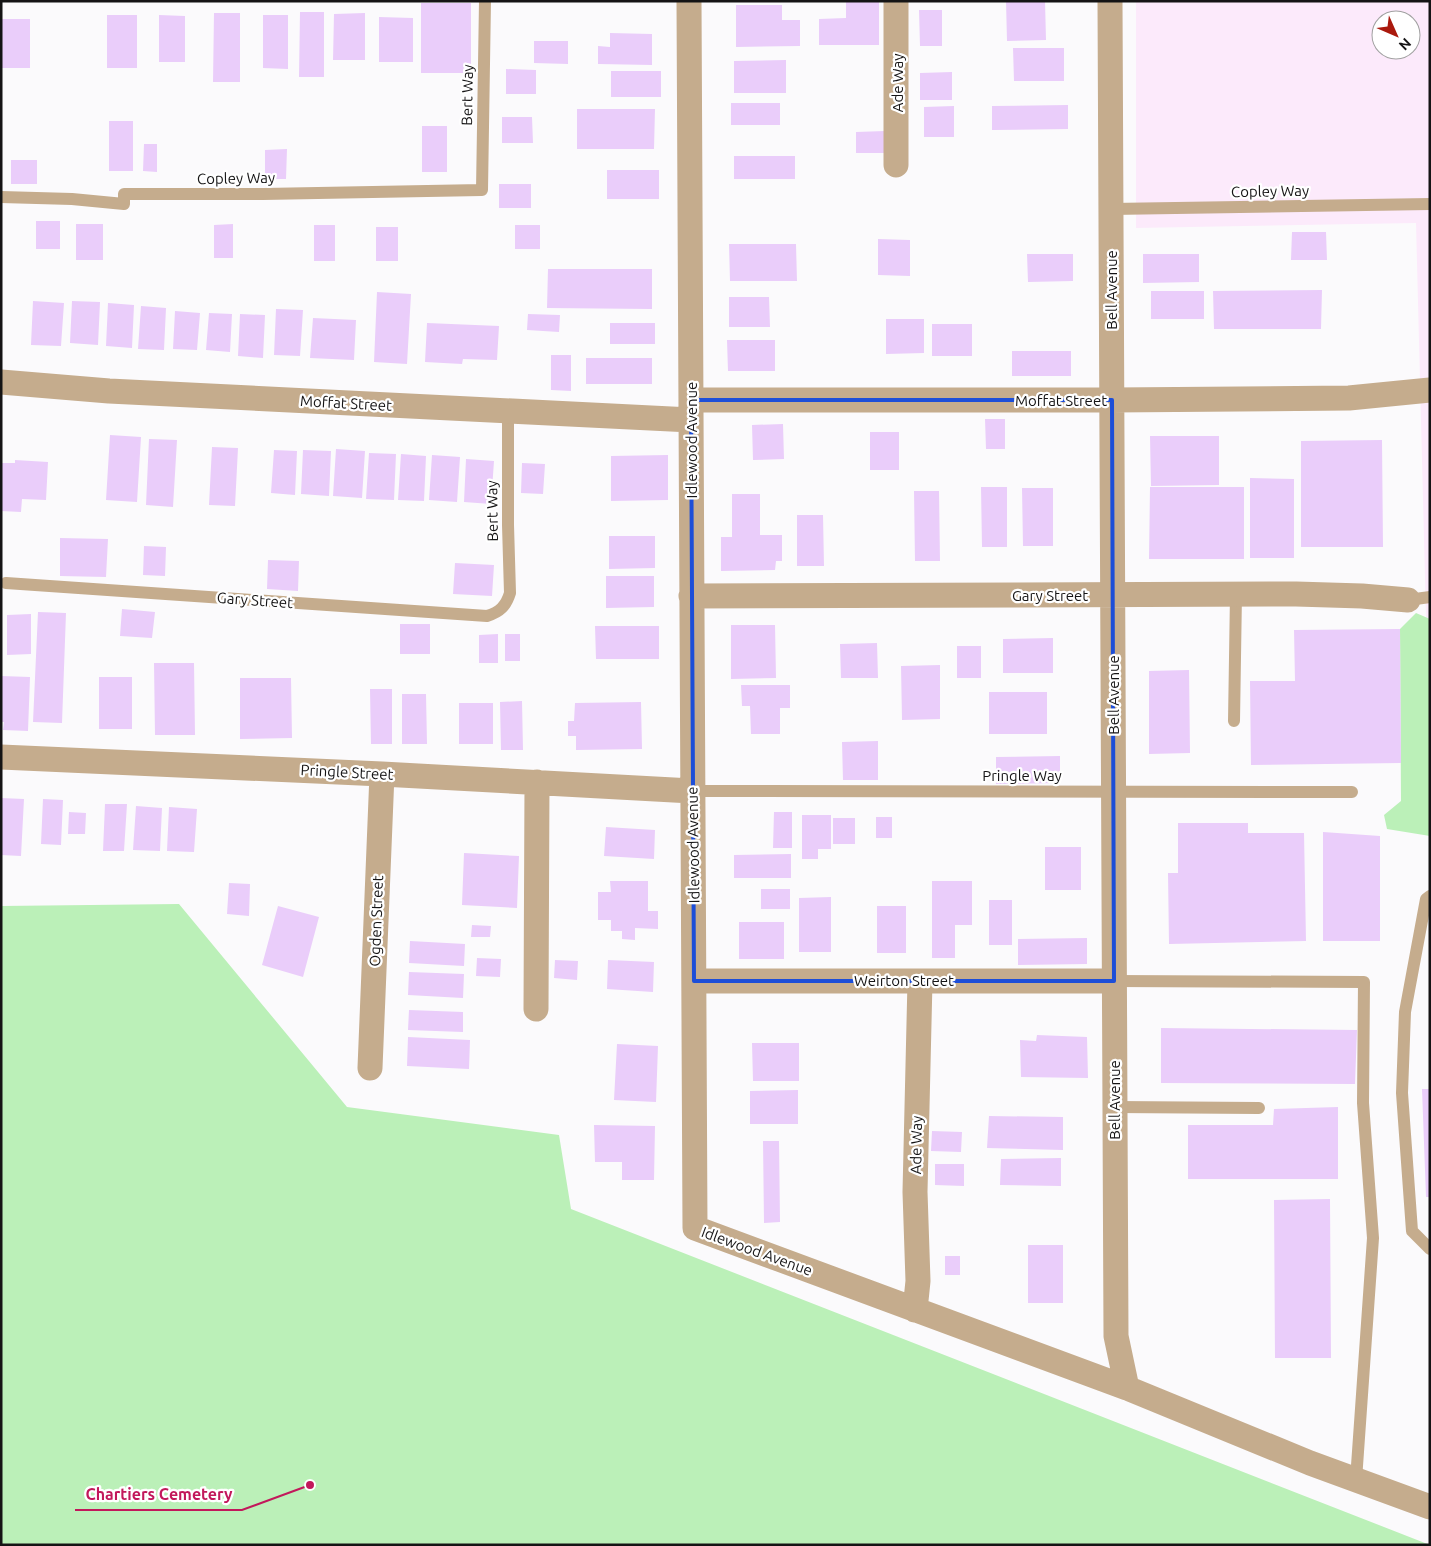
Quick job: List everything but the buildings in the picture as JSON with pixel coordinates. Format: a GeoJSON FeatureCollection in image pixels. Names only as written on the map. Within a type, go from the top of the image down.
{"type":"FeatureCollection","features":[{"type":"Feature","properties":{"kind":"street","name":"Idlewood Avenue"},"geometry":{"type":"LineString","coordinates":[[689,1],[695,1228],[1127,1388],[1310,1464],[1430,1507]]}},
{"type":"Feature","properties":{"kind":"street","name":"Ade Way"},"geometry":{"type":"LineString","coordinates":[[896,1],[896,165]]}},
{"type":"Feature","properties":{"kind":"street","name":"Bell Avenue"},"geometry":{"type":"LineString","coordinates":[[1110,1],[1116,1336],[1127,1388]]}},
{"type":"Feature","properties":{"kind":"street","name":"Moffat Street"},"geometry":{"type":"LineString","coordinates":[[1,382],[108,392],[508,411],[691,410],[1112,400],[1349,398],[1430,390]]}},
{"type":"Feature","properties":{"kind":"street","name":"Gary Street"},"geometry":{"type":"LineString","coordinates":[[691,596],[1236,594],[1419,599]]}},
{"type":"Feature","properties":{"kind":"street","name":"Pringle Street"},"geometry":{"type":"LineString","coordinates":[[1,757],[692,790]]}},
{"type":"Feature","properties":{"kind":"street","name":"Ogden Street"},"geometry":{"type":"LineString","coordinates":[[370,1068],[382,774]]}},
{"type":"Feature","properties":{"kind":"street"},"geometry":{"type":"LineString","coordinates":[[536,1009],[537,782]]}},
{"type":"Feature","properties":{"kind":"street","name":"Weirton Street"},"geometry":{"type":"LineString","coordinates":[[694,981],[1114,981]]}},
{"type":"Feature","properties":{"kind":"street","name":"Ade Way"},"geometry":{"type":"LineString","coordinates":[[916,1310],[918,1281],[915,1192],[920,981]]}},
{"type":"Feature","properties":{"kind":"lane","name":"Bert Way"},"geometry":{"type":"LineString","coordinates":[[482,190],[485,1]]}},
{"type":"Feature","properties":{"kind":"lane","name":"Copley Way"},"geometry":{"type":"LineString","coordinates":[[1,197],[72,199],[124,204],[124,194],[482,190]]}},
{"type":"Feature","properties":{"kind":"lane","name":"Copley Way"},"geometry":{"type":"LineString","coordinates":[[1111,210],[1430,204]]}},
{"type":"Feature","properties":{"kind":"lane","name":"Bert Way"},"geometry":{"type":"LineString","coordinates":[[502,608],[508,602],[510,593],[508,411]]}},
{"type":"Feature","properties":{"kind":"lane","name":"Gary Street"},"geometry":{"type":"LineString","coordinates":[[6,584],[487,616],[502,608]]}},
{"type":"Feature","properties":{"kind":"lane"},"geometry":{"type":"LineString","coordinates":[[1234,721],[1236,594]]}},
{"type":"Feature","properties":{"kind":"lane","name":"Pringle Way"},"geometry":{"type":"LineString","coordinates":[[692,790],[1352,792]]}},
{"type":"Feature","properties":{"kind":"lane"},"geometry":{"type":"LineString","coordinates":[[1430,896],[1426,899],[1405,1012],[1402,1093],[1412,1231],[1430,1249]]}},
{"type":"Feature","properties":{"kind":"lane"},"geometry":{"type":"LineString","coordinates":[[1114,981],[1364,982],[1363,1102],[1373,1238],[1356,1480]]}},
{"type":"Feature","properties":{"kind":"lane"},"geometry":{"type":"LineString","coordinates":[[1114,1107],[1259,1108]]}},
{"type":"Feature","properties":{"kind":"highlighted area"},"geometry":{"type":"Polygon","coordinates":[[[691,400],[1112,400],[1114,981],[694,981],[691,400]]]}},
{"type":"Feature","properties":{"kind":"shaded area"},"geometry":{"type":"Polygon","coordinates":[[[1136,1],[1430,1],[1430,775],[1416,223],[1136,228],[1136,1]]]}},
{"type":"Feature","properties":{"kind":"green space"},"geometry":{"type":"Polygon","coordinates":[[[1416,613],[1430,619],[1430,836],[1387,829],[1384,815],[1401,801],[1400,629],[1416,613]]]}},
{"type":"Feature","properties":{"kind":"green space"},"geometry":{"type":"Polygon","coordinates":[[[179,904],[347,1107],[559,1135],[571,1209],[1430,1545],[1,1545],[1,906],[179,904]]]}},
{"type":"Feature","properties":{"kind":"place","name":"Chartiers Cemetery"},"geometry":{"type":"Point","coordinates":[310,1485]}}]}
